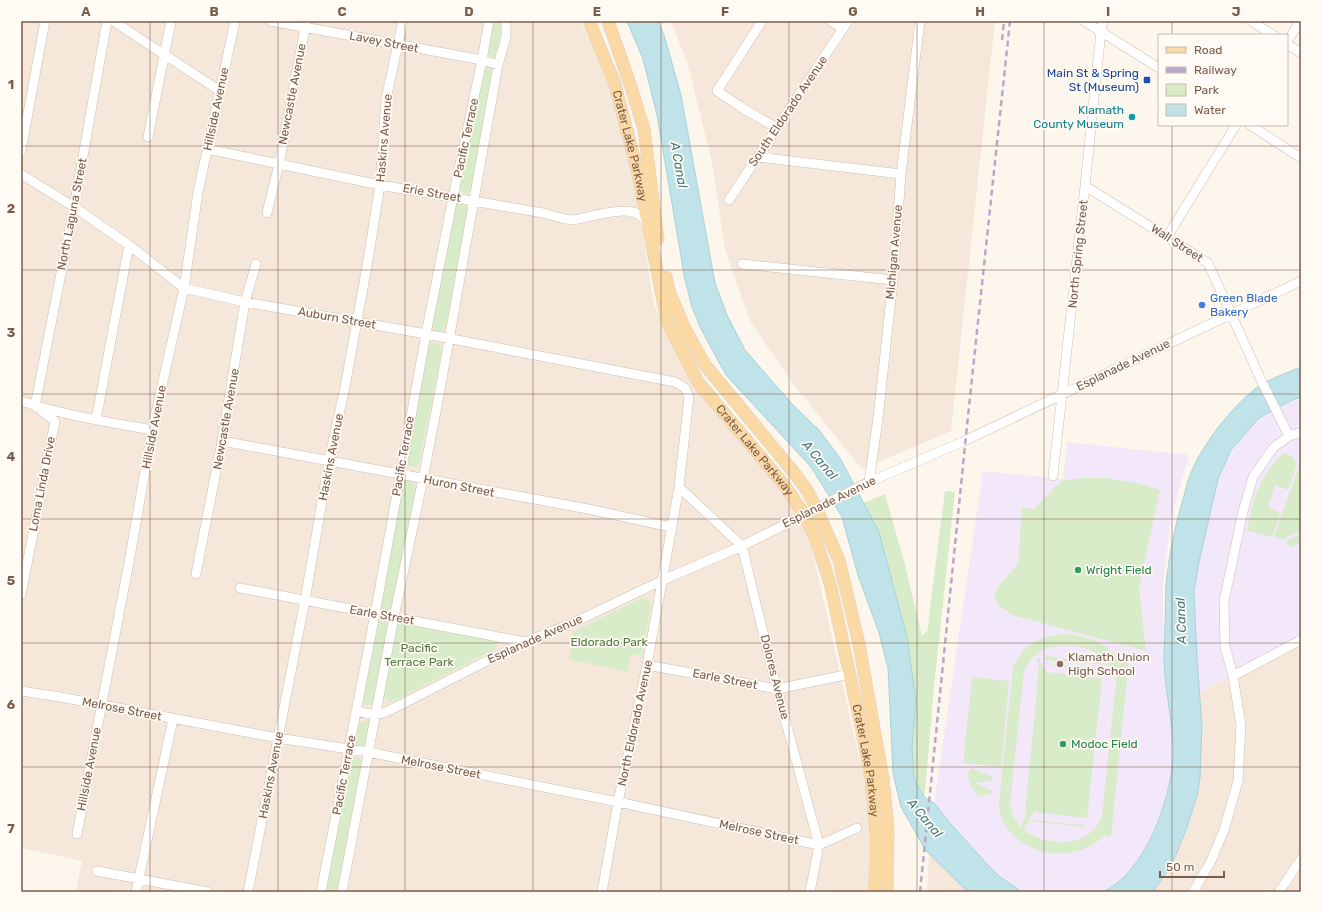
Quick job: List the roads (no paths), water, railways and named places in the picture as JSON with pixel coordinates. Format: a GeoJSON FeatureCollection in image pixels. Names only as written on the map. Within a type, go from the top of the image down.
{"type":"FeatureCollection","features":[{"type":"Feature","properties":{"kind":"main road","name":"Crater Lake Parkway"},"geometry":{"type":"LineString","coordinates":[[589,21],[614,81],[637,169],[667,321],[698,382],[785,486],[804,514],[815,537],[830,583],[862,731],[870,779],[876,832],[876,870],[874,892]]}},
{"type":"Feature","properties":{"kind":"main road","name":"Crater Lake Parkway"},"geometry":{"type":"LineString","coordinates":[[608,21],[644,130],[659,244],[669,291],[685,329],[705,365],[796,475],[808,492],[839,560],[859,644],[883,779],[888,829],[887,892]]}},
{"type":"Feature","properties":{"kind":"street"},"geometry":{"type":"LineString","coordinates":[[21,151],[45,21]]}},
{"type":"Feature","properties":{"kind":"street","name":"North Laguna Street"},"geometry":{"type":"LineString","coordinates":[[35,406],[74,207],[107,21]]}},
{"type":"Feature","properties":{"kind":"street"},"geometry":{"type":"LineString","coordinates":[[113,21],[220,91]]}},
{"type":"Feature","properties":{"kind":"street"},"geometry":{"type":"LineString","coordinates":[[148,137],[171,21]]}},
{"type":"Feature","properties":{"kind":"street","name":"Hillside Avenue"},"geometry":{"type":"LineString","coordinates":[[77,834],[130,557],[152,430],[184,288],[198,192],[235,21]]}},
{"type":"Feature","properties":{"kind":"street","name":"Lavey Street"},"geometry":{"type":"LineString","coordinates":[[271,21],[306,24],[398,45],[482,60],[498,65]]}},
{"type":"Feature","properties":{"kind":"street","name":"Haskins Avenue"},"geometry":{"type":"LineString","coordinates":[[248,892],[305,600],[329,461],[345,387],[367,266],[380,185],[386,99],[403,21]]}},
{"type":"Feature","properties":{"kind":"street","name":"Pacific Terrace"},"geometry":{"type":"LineString","coordinates":[[321,892],[375,614],[426,334],[489,21]]}},
{"type":"Feature","properties":{"kind":"street","name":"Pacific Terrace"},"geometry":{"type":"LineString","coordinates":[[342,892],[394,617],[423,479],[498,65],[506,36],[506,21]]}},
{"type":"Feature","properties":{"kind":"street"},"geometry":{"type":"LineString","coordinates":[[762,21],[717,90],[744,109],[777,128]]}},
{"type":"Feature","properties":{"kind":"street"},"geometry":{"type":"LineString","coordinates":[[831,21],[845,25]]}},
{"type":"Feature","properties":{"kind":"street","name":"Michigan Avenue"},"geometry":{"type":"LineString","coordinates":[[869,482],[893,280],[901,174],[920,21]]}},
{"type":"Feature","properties":{"kind":"street"},"geometry":{"type":"LineString","coordinates":[[1084,21],[1158,67]]}},
{"type":"Feature","properties":{"kind":"street","name":"North Spring Street"},"geometry":{"type":"LineString","coordinates":[[1053,476],[1085,186],[1100,31],[1103,21]]}},
{"type":"Feature","properties":{"kind":"street"},"geometry":{"type":"LineString","coordinates":[[1251,21],[1271,34]]}},
{"type":"Feature","properties":{"kind":"street"},"geometry":{"type":"LineString","coordinates":[[1288,41],[1300,21]]}},
{"type":"Feature","properties":{"kind":"street","name":"Newcastle Avenue"},"geometry":{"type":"LineString","coordinates":[[267,213],[279,164],[306,24]]}},
{"type":"Feature","properties":{"kind":"street","name":"South Eldorado Avenue"},"geometry":{"type":"LineString","coordinates":[[729,200],[845,25]]}},
{"type":"Feature","properties":{"kind":"street"},"geometry":{"type":"LineString","coordinates":[[1288,44],[1301,53]]}},
{"type":"Feature","properties":{"kind":"street"},"geometry":{"type":"LineString","coordinates":[[1168,237],[1235,126]]}},
{"type":"Feature","properties":{"kind":"street"},"geometry":{"type":"LineString","coordinates":[[1252,126],[1301,158]]}},
{"type":"Feature","properties":{"kind":"street","name":"Erie Street"},"geometry":{"type":"LineString","coordinates":[[207,149],[380,185],[543,213],[565,220],[573,220],[623,210],[636,213],[643,218],[649,229]]}},
{"type":"Feature","properties":{"kind":"street"},"geometry":{"type":"LineString","coordinates":[[758,157],[901,174]]}},
{"type":"Feature","properties":{"kind":"street","name":"Auburn Street"},"geometry":{"type":"LineString","coordinates":[[21,174],[74,207],[128,245],[184,288],[245,302],[426,334],[675,382],[685,388]]}},
{"type":"Feature","properties":{"kind":"street","name":"Wall Street"},"geometry":{"type":"LineString","coordinates":[[1085,186],[1208,263],[1289,436]]}},
{"type":"Feature","properties":{"kind":"street"},"geometry":{"type":"LineString","coordinates":[[96,420],[128,245]]}},
{"type":"Feature","properties":{"kind":"street","name":"Newcastle Avenue"},"geometry":{"type":"LineString","coordinates":[[196,574],[222,441],[245,302],[256,264]]}},
{"type":"Feature","properties":{"kind":"street"},"geometry":{"type":"LineString","coordinates":[[742,264],[893,280]]}},
{"type":"Feature","properties":{"kind":"street","name":"Esplanade Avenue"},"geometry":{"type":"LineString","coordinates":[[375,715],[386,712],[525,642],[573,623],[663,580],[742,546],[869,482],[962,442],[1301,281]]}},
{"type":"Feature","properties":{"kind":"street","name":"North Eldorado Avenue"},"geometry":{"type":"LineString","coordinates":[[602,892],[618,802],[647,665],[679,487],[689,397],[685,388]]}},
{"type":"Feature","properties":{"kind":"street"},"geometry":{"type":"LineString","coordinates":[[21,401],[35,406],[96,420],[152,430]]}},
{"type":"Feature","properties":{"kind":"street","name":"Loma Linda Drive"},"geometry":{"type":"LineString","coordinates":[[21,595],[54,421],[35,406]]}},
{"type":"Feature","properties":{"kind":"street"},"geometry":{"type":"LineString","coordinates":[[1193,892],[1211,861],[1224,830],[1238,781],[1240,725],[1233,676],[1225,646],[1224,601],[1243,511],[1253,477],[1273,448],[1289,436],[1301,432]]}},
{"type":"Feature","properties":{"kind":"street","name":"Huron Street"},"geometry":{"type":"LineString","coordinates":[[222,441],[593,510],[671,527]]}},
{"type":"Feature","properties":{"kind":"street"},"geometry":{"type":"LineString","coordinates":[[679,487],[742,546]]}},
{"type":"Feature","properties":{"kind":"street","name":"Dolores Avenue"},"geometry":{"type":"LineString","coordinates":[[742,546],[777,689],[819,845],[810,892]]}},
{"type":"Feature","properties":{"kind":"street","name":"Earle Street"},"geometry":{"type":"LineString","coordinates":[[240,588],[525,642]]}},
{"type":"Feature","properties":{"kind":"street"},"geometry":{"type":"LineString","coordinates":[[1233,676],[1301,640]]}},
{"type":"Feature","properties":{"kind":"street","name":"Earle Street"},"geometry":{"type":"LineString","coordinates":[[647,665],[777,689],[850,674]]}},
{"type":"Feature","properties":{"kind":"street","name":"Melrose Street"},"geometry":{"type":"LineString","coordinates":[[21,691],[278,738],[368,752],[618,802],[819,845]]}},
{"type":"Feature","properties":{"kind":"street"},"geometry":{"type":"LineString","coordinates":[[356,711],[375,715]]}},
{"type":"Feature","properties":{"kind":"street"},"geometry":{"type":"LineString","coordinates":[[136,892],[173,718]]}},
{"type":"Feature","properties":{"kind":"street"},"geometry":{"type":"LineString","coordinates":[[819,845],[857,828]]}},
{"type":"Feature","properties":{"kind":"street"},"geometry":{"type":"LineString","coordinates":[[1280,892],[1301,859]]}},
{"type":"Feature","properties":{"kind":"street"},"geometry":{"type":"LineString","coordinates":[[97,871],[208,892]]}},
{"type":"Feature","properties":{"kind":"water","name":"A Canal"},"geometry":{"type":"Polygon","coordinates":[[[627,21],[658,21],[664,35],[681,95],[715,283],[727,315],[745,350],[793,405],[819,430],[840,458],[879,532],[907,637],[916,701],[912,747],[914,779],[924,797],[934,803],[986,863],[1000,877],[1022,892],[968,892],[926,851],[901,807],[893,773],[888,668],[879,633],[858,575],[842,517],[811,467],[726,375],[701,329],[692,307],[685,280],[657,115],[643,59],[627,21]]]}},
{"type":"Feature","properties":{"kind":"water","name":"A Canal"},"geometry":{"type":"Polygon","coordinates":[[[1301,367],[1301,397],[1286,403],[1259,418],[1231,450],[1218,479],[1194,591],[1202,725],[1200,778],[1197,796],[1186,830],[1172,864],[1153,892],[1103,892],[1118,882],[1131,869],[1143,852],[1161,813],[1171,774],[1173,745],[1164,661],[1166,585],[1175,529],[1190,476],[1202,451],[1236,406],[1264,383],[1301,367]]]}},
{"type":"Feature","properties":{"kind":"railway"},"geometry":{"type":"LineString","coordinates":[[1002,40],[1004,21]]}},
{"type":"Feature","properties":{"kind":"railway"},"geometry":{"type":"LineString","coordinates":[[920,892],[1010,21]]}},
{"type":"Feature","properties":{"kind":"place","name":"Main St & Spring St (Museum)"},"geometry":{"type":"Point","coordinates":[1147,80]}},
{"type":"Feature","properties":{"kind":"place","name":"Klamath County Museum"},"geometry":{"type":"Point","coordinates":[1132,117]}},
{"type":"Feature","properties":{"kind":"place","name":"Green Blade Bakery"},"geometry":{"type":"Point","coordinates":[1202,305]}},
{"type":"Feature","properties":{"kind":"place","name":"Wright Field"},"geometry":{"type":"Point","coordinates":[1078,570]}},
{"type":"Feature","properties":{"kind":"place","name":"Klamath Union High School"},"geometry":{"type":"Point","coordinates":[1060,664]}},
{"type":"Feature","properties":{"kind":"place","name":"Modoc Field"},"geometry":{"type":"Point","coordinates":[1063,744]}},
{"type":"Feature","properties":{"kind":"park label","name":"Eldorado Park"},"geometry":{"type":"Point","coordinates":[609,642]}},
{"type":"Feature","properties":{"kind":"park label","name":"Pacific Terrace Park"},"geometry":{"type":"Point","coordinates":[419,655]}}]}
